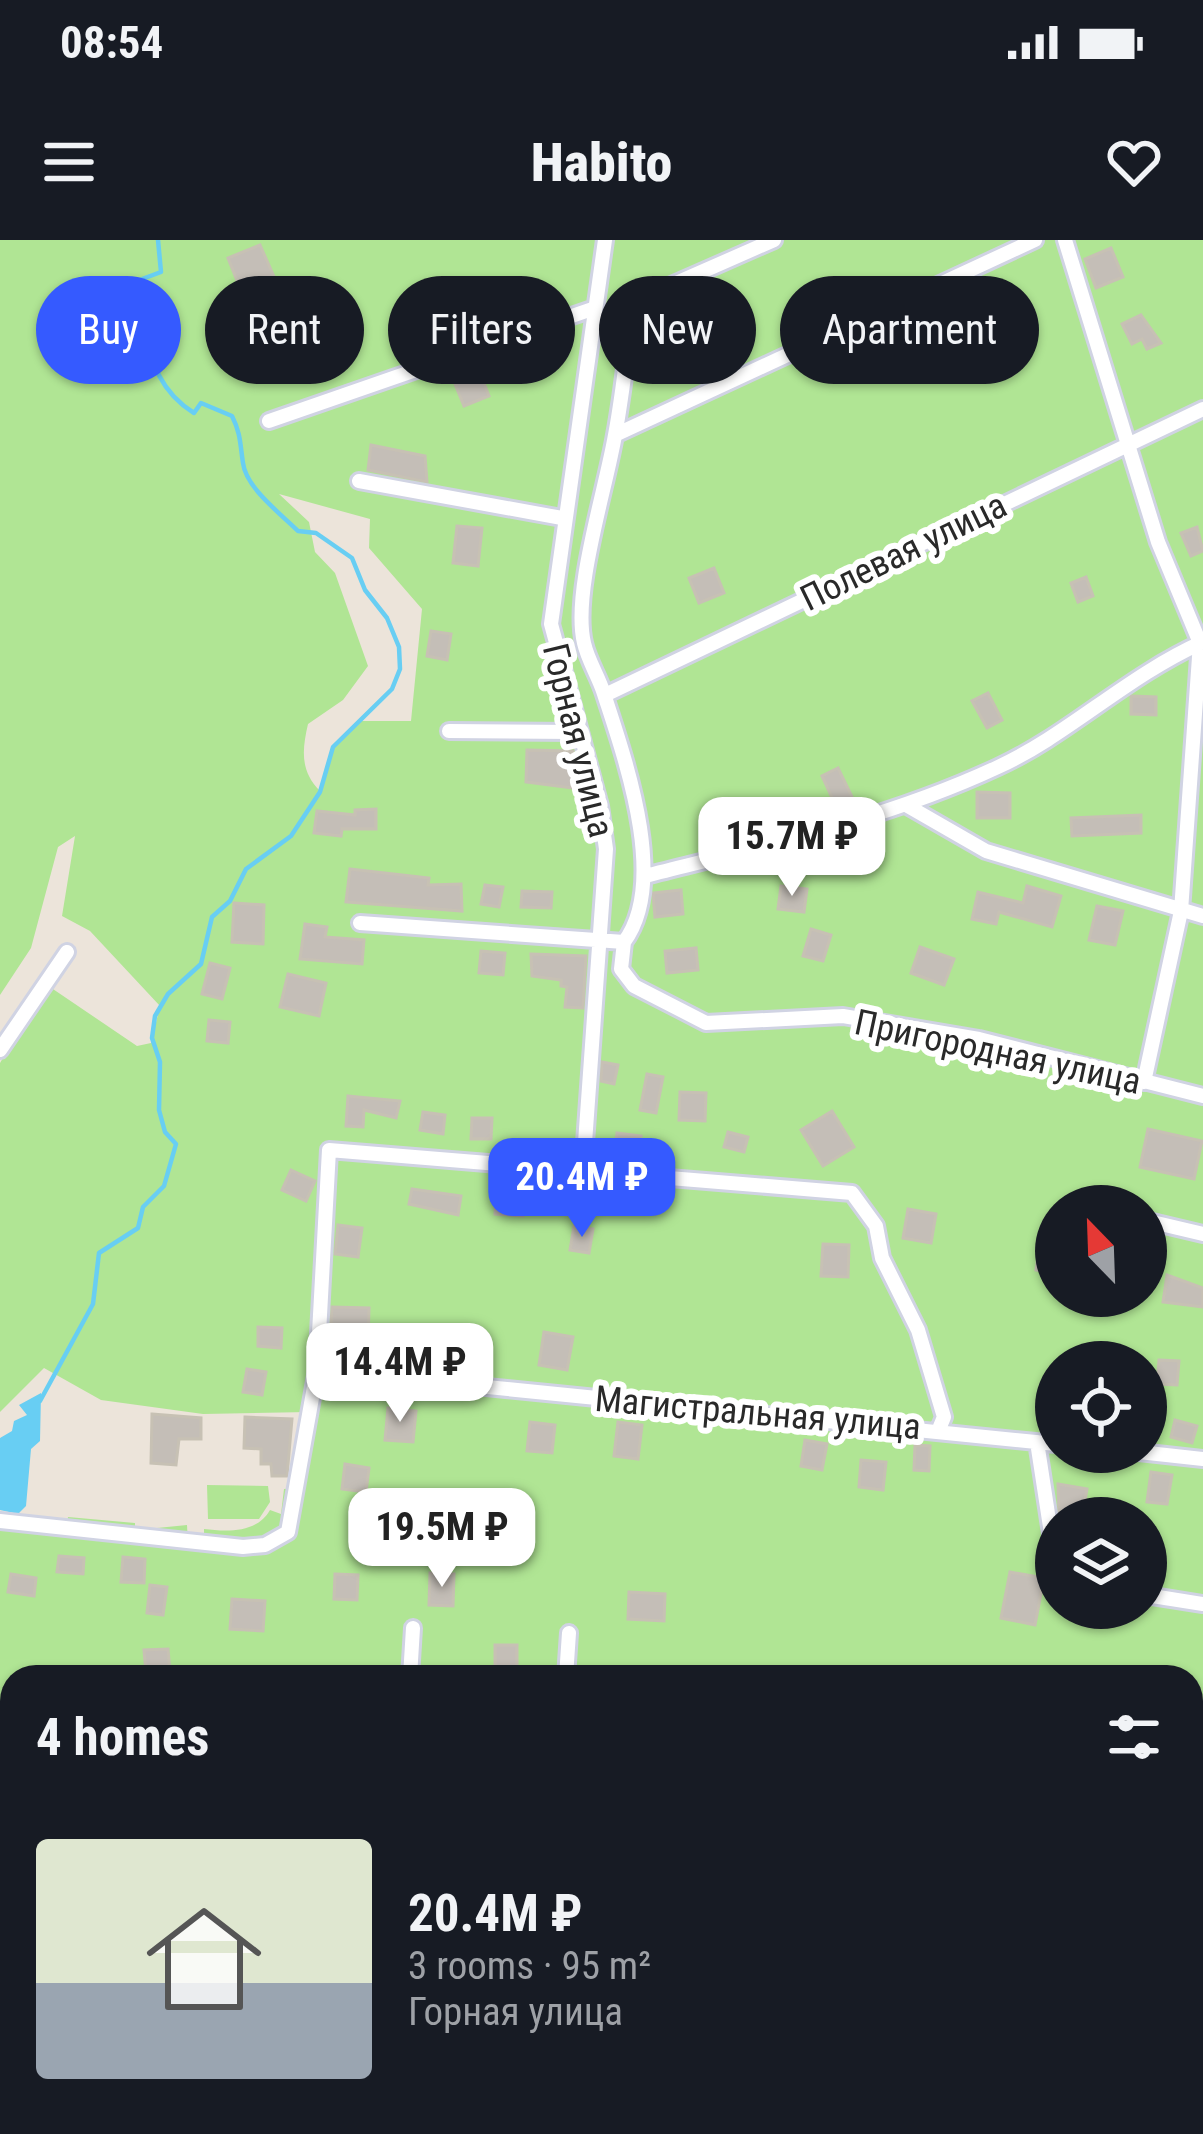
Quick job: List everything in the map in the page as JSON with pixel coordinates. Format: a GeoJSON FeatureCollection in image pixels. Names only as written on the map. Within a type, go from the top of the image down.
{"type":"FeatureCollection","features":[{"type":"Feature","properties":{"kind":"street","name":"Горная улица"},"geometry":{"type":"LineString","coordinates":[[583,1171],[606,849],[600,806],[576,732],[551,624],[562,518],[605,240]]}},
{"type":"Feature","properties":{"kind":"street"},"geometry":{"type":"LineString","coordinates":[[360,923],[624,942],[633,930],[645,876],[637,816],[605,695],[583,636],[589,562],[615,435],[633,305],[773,240]]}},
{"type":"Feature","properties":{"kind":"street"},"geometry":{"type":"LineString","coordinates":[[615,435],[1035,240]]}},
{"type":"Feature","properties":{"kind":"street"},"geometry":{"type":"LineString","coordinates":[[1069,241],[1126,443],[1201,643],[1181,911],[1144,1082]]}},
{"type":"Feature","properties":{"kind":"street"},"geometry":{"type":"LineString","coordinates":[[269,421],[595,308]]}},
{"type":"Feature","properties":{"kind":"street","name":"Полевая улица"},"geometry":{"type":"LineString","coordinates":[[605,695],[1203,409]]}},
{"type":"Feature","properties":{"kind":"street"},"geometry":{"type":"LineString","coordinates":[[359,481],[562,518]]}},
{"type":"Feature","properties":{"kind":"street"},"geometry":{"type":"LineString","coordinates":[[645,876],[906,805],[1002,766],[1131,679],[1201,643]]}},
{"type":"Feature","properties":{"kind":"street"},"geometry":{"type":"LineString","coordinates":[[449,731],[576,732]]}},
{"type":"Feature","properties":{"kind":"street"},"geometry":{"type":"LineString","coordinates":[[906,805],[986,851],[1203,916]]}},
{"type":"Feature","properties":{"kind":"street","name":"Пригородная улица"},"geometry":{"type":"LineString","coordinates":[[624,942],[621,969],[634,986],[706,1023],[843,1016],[979,1039],[1203,1096]]}},
{"type":"Feature","properties":{"kind":"street"},"geometry":{"type":"LineString","coordinates":[[0,1050],[67,952]]}},
{"type":"Feature","properties":{"kind":"street"},"geometry":{"type":"LineString","coordinates":[[0,1521],[243,1547],[266,1545],[288,1532],[317,1370],[329,1150],[852,1193],[876,1226],[883,1258],[918,1330],[944,1418],[939,1430]]}},
{"type":"Feature","properties":{"kind":"street"},"geometry":{"type":"LineString","coordinates":[[1167,1225],[1203,1234]]}},
{"type":"Feature","properties":{"kind":"street","name":"Магистральная улица"},"geometry":{"type":"LineString","coordinates":[[317,1370],[1035,1442]]}},
{"type":"Feature","properties":{"kind":"street"},"geometry":{"type":"LineString","coordinates":[[1167,1455],[1203,1459]]}},
{"type":"Feature","properties":{"kind":"street"},"geometry":{"type":"LineString","coordinates":[[1167,1598],[1203,1604]]}},
{"type":"Feature","properties":{"kind":"street"},"geometry":{"type":"LineString","coordinates":[[411,1665],[413,1628]]}},
{"type":"Feature","properties":{"kind":"street"},"geometry":{"type":"LineString","coordinates":[[567,1665],[569,1633]]}},
{"type":"Feature","properties":{"kind":"green space"},"geometry":{"type":"Polygon","coordinates":[[[0,240],[1203,240],[1203,1665],[0,1665],[0,1521],[66,1530],[68,1517],[135,1523],[135,1541],[146,1541],[147,1529],[187,1525],[188,1544],[204,1545],[204,1529],[241,1529],[258,1523],[270,1510],[281,1514],[284,1489],[299,1488],[309,1412],[203,1414],[101,1400],[44,1368],[0,1412],[0,1063],[47,985],[137,1046],[151,1043],[160,1006],[90,931],[62,916],[75,836],[58,847],[31,948],[0,995],[0,240]],[[279,494],[309,522],[315,552],[335,573],[368,666],[343,700],[308,724],[304,760],[320,791],[333,747],[361,721],[411,721],[422,609],[369,548],[370,519],[279,494]]]}},
{"type":"Feature","properties":{"kind":"green space"},"geometry":{"type":"Polygon","coordinates":[[[207,1485],[268,1486],[270,1502],[259,1519],[208,1519],[207,1485]]]}},
{"type":"Feature","properties":{"kind":"water"},"geometry":{"type":"Polygon","coordinates":[[[41,1393],[40,1441],[31,1449],[26,1506],[18,1514],[0,1510],[0,1438],[12,1431],[14,1421],[27,1415],[19,1405],[41,1393]]]}},
{"type":"Feature","properties":{"kind":"building"},"geometry":{"type":"Polygon","coordinates":[[[260,245],[274,276],[235,276],[228,258],[260,245]]]}},
{"type":"Feature","properties":{"kind":"building"},"geometry":{"type":"Polygon","coordinates":[[[1111,248],[1123,277],[1096,288],[1085,259],[1111,248]]]}},
{"type":"Feature","properties":{"kind":"building"},"geometry":{"type":"Polygon","coordinates":[[[1141,315],[1161,343],[1147,349],[1142,339],[1132,344],[1122,324],[1141,315]]]}},
{"type":"Feature","properties":{"kind":"building"},"geometry":{"type":"Polygon","coordinates":[[[455,384],[484,384],[489,396],[464,406],[455,384]]]}},
{"type":"Feature","properties":{"kind":"building"},"geometry":{"type":"Polygon","coordinates":[[[371,445],[425,456],[427,482],[368,470],[371,445]]]}},
{"type":"Feature","properties":{"kind":"building"},"geometry":{"type":"Polygon","coordinates":[[[457,526],[482,528],[478,566],[453,563],[457,526]]]}},
{"type":"Feature","properties":{"kind":"building"},"geometry":{"type":"Polygon","coordinates":[[[1197,527],[1203,551],[1191,556],[1181,533],[1197,527]]]}},
{"type":"Feature","properties":{"kind":"building"},"geometry":{"type":"Polygon","coordinates":[[[714,568],[724,593],[699,603],[689,578],[714,568]]]}},
{"type":"Feature","properties":{"kind":"building"},"geometry":{"type":"Polygon","coordinates":[[[1086,577],[1093,596],[1078,602],[1071,583],[1086,577]]]}},
{"type":"Feature","properties":{"kind":"building"},"geometry":{"type":"Polygon","coordinates":[[[431,631],[451,634],[447,660],[427,656],[431,631]]]}},
{"type":"Feature","properties":{"kind":"building"},"geometry":{"type":"Polygon","coordinates":[[[988,693],[1002,720],[987,728],[972,701],[988,693]]]}},
{"type":"Feature","properties":{"kind":"building"},"geometry":{"type":"Polygon","coordinates":[[[1131,696],[1156,697],[1156,715],[1131,714],[1131,696]]]}},
{"type":"Feature","properties":{"kind":"building"},"geometry":{"type":"Polygon","coordinates":[[[527,750],[573,751],[573,788],[526,782],[527,750]]]}},
{"type":"Feature","properties":{"kind":"building"},"geometry":{"type":"Polygon","coordinates":[[[838,768],[856,805],[839,813],[822,776],[838,768]]]}},
{"type":"Feature","properties":{"kind":"building"},"geometry":{"type":"Polygon","coordinates":[[[977,792],[1010,793],[1010,818],[977,818],[977,792]]]}},
{"type":"Feature","properties":{"kind":"building"},"geometry":{"type":"Polygon","coordinates":[[[376,809],[376,829],[342,829],[341,836],[314,833],[317,811],[355,815],[355,810],[376,809]]]}},
{"type":"Feature","properties":{"kind":"building"},"geometry":{"type":"Polygon","coordinates":[[[1141,815],[1141,833],[1072,836],[1071,818],[1141,815]]]}},
{"type":"Feature","properties":{"kind":"building"},"geometry":{"type":"Polygon","coordinates":[[[350,869],[429,878],[428,885],[461,884],[462,911],[346,902],[350,869]]]}},
{"type":"Feature","properties":{"kind":"building"},"geometry":{"type":"Polygon","coordinates":[[[485,885],[503,887],[499,907],[481,904],[485,885]]]}},
{"type":"Feature","properties":{"kind":"building"},"geometry":{"type":"Polygon","coordinates":[[[781,886],[807,889],[804,912],[778,909],[781,886]]]}},
{"type":"Feature","properties":{"kind":"building"},"geometry":{"type":"Polygon","coordinates":[[[1027,886],[1061,896],[1052,927],[999,912],[996,924],[972,919],[978,892],[1023,903],[1027,886]]]}},
{"type":"Feature","properties":{"kind":"building"},"geometry":{"type":"Polygon","coordinates":[[[681,890],[683,914],[655,917],[653,893],[681,890]]]}},
{"type":"Feature","properties":{"kind":"building"},"geometry":{"type":"Polygon","coordinates":[[[522,891],[552,892],[551,908],[521,907],[522,891]]]}},
{"type":"Feature","properties":{"kind":"building"},"geometry":{"type":"Polygon","coordinates":[[[234,903],[264,905],[263,944],[232,942],[234,903]]]}},
{"type":"Feature","properties":{"kind":"building"},"geometry":{"type":"Polygon","coordinates":[[[1097,906],[1123,911],[1115,945],[1089,940],[1097,906]]]}},
{"type":"Feature","properties":{"kind":"building"},"geometry":{"type":"Polygon","coordinates":[[[305,924],[327,927],[325,937],[364,940],[362,964],[300,959],[305,924]]]}},
{"type":"Feature","properties":{"kind":"building"},"geometry":{"type":"Polygon","coordinates":[[[811,929],[831,935],[823,961],[803,956],[811,929]]]}},
{"type":"Feature","properties":{"kind":"building"},"geometry":{"type":"Polygon","coordinates":[[[920,947],[954,959],[944,985],[911,973],[920,947]]]}},
{"type":"Feature","properties":{"kind":"building"},"geometry":{"type":"Polygon","coordinates":[[[696,948],[698,970],[667,973],[665,951],[696,948]]]}},
{"type":"Feature","properties":{"kind":"building"},"geometry":{"type":"Polygon","coordinates":[[[481,951],[505,953],[503,975],[479,973],[481,951]]]}},
{"type":"Feature","properties":{"kind":"building"},"geometry":{"type":"Polygon","coordinates":[[[531,954],[586,956],[583,1008],[565,1007],[567,987],[561,986],[561,980],[532,976],[531,954]]]}},
{"type":"Feature","properties":{"kind":"building"},"geometry":{"type":"Polygon","coordinates":[[[210,963],[230,968],[222,999],[202,994],[210,963]]]}},
{"type":"Feature","properties":{"kind":"building"},"geometry":{"type":"Polygon","coordinates":[[[288,974],[326,983],[319,1016],[280,1007],[288,974]]]}},
{"type":"Feature","properties":{"kind":"building"},"geometry":{"type":"Polygon","coordinates":[[[209,1020],[230,1022],[228,1043],[207,1041],[209,1020]]]}},
{"type":"Feature","properties":{"kind":"building"},"geometry":{"type":"Polygon","coordinates":[[[602,1062],[618,1065],[614,1084],[601,1081],[602,1062]]]}},
{"type":"Feature","properties":{"kind":"building"},"geometry":{"type":"Polygon","coordinates":[[[647,1074],[663,1077],[656,1113],[640,1110],[647,1074]]]}},
{"type":"Feature","properties":{"kind":"building"},"geometry":{"type":"Polygon","coordinates":[[[680,1092],[706,1093],[705,1121],[679,1120],[680,1092]]]}},
{"type":"Feature","properties":{"kind":"building"},"geometry":{"type":"Polygon","coordinates":[[[348,1096],[400,1101],[396,1118],[364,1110],[363,1127],[346,1126],[348,1096]]]}},
{"type":"Feature","properties":{"kind":"building"},"geometry":{"type":"Polygon","coordinates":[[[832,1111],[854,1147],[823,1166],[801,1130],[832,1111]]]}},
{"type":"Feature","properties":{"kind":"building"},"geometry":{"type":"Polygon","coordinates":[[[423,1112],[445,1115],[443,1134],[420,1130],[423,1112]]]}},
{"type":"Feature","properties":{"kind":"building"},"geometry":{"type":"Polygon","coordinates":[[[472,1118],[492,1118],[491,1139],[471,1139],[472,1118]]]}},
{"type":"Feature","properties":{"kind":"building"},"geometry":{"type":"Polygon","coordinates":[[[1148,1129],[1202,1141],[1194,1179],[1140,1167],[1148,1129]]]}},
{"type":"Feature","properties":{"kind":"building"},"geometry":{"type":"Polygon","coordinates":[[[728,1132],[748,1137],[744,1152],[724,1147],[728,1132]]]}},
{"type":"Feature","properties":{"kind":"building"},"geometry":{"type":"Polygon","coordinates":[[[617,1133],[641,1136],[637,1163],[613,1160],[617,1133]]]}},
{"type":"Feature","properties":{"kind":"building"},"geometry":{"type":"Polygon","coordinates":[[[291,1170],[315,1181],[306,1201],[282,1190],[291,1170]]]}},
{"type":"Feature","properties":{"kind":"building"},"geometry":{"type":"Polygon","coordinates":[[[412,1189],[461,1196],[458,1215],[409,1204],[412,1189]]]}},
{"type":"Feature","properties":{"kind":"building"},"geometry":{"type":"Polygon","coordinates":[[[496,1190],[525,1192],[523,1216],[495,1214],[496,1190]]]}},
{"type":"Feature","properties":{"kind":"building"},"geometry":{"type":"Polygon","coordinates":[[[908,1209],[936,1214],[931,1243],[903,1238],[908,1209]]]}},
{"type":"Feature","properties":{"kind":"building"},"geometry":{"type":"Polygon","coordinates":[[[338,1225],[362,1228],[358,1257],[335,1254],[338,1225]]]}},
{"type":"Feature","properties":{"kind":"building"},"geometry":{"type":"Polygon","coordinates":[[[574,1226],[593,1229],[589,1253],[570,1250],[574,1226]]]}},
{"type":"Feature","properties":{"kind":"building"},"geometry":{"type":"Polygon","coordinates":[[[823,1244],[849,1245],[848,1277],[821,1276],[823,1244]]]}},
{"type":"Feature","properties":{"kind":"building"},"geometry":{"type":"Polygon","coordinates":[[[1167,1275],[1203,1288],[1203,1307],[1167,1302],[1167,1275]]]}},
{"type":"Feature","properties":{"kind":"building"},"geometry":{"type":"Polygon","coordinates":[[[332,1307],[369,1308],[368,1343],[330,1342],[332,1307]]]}},
{"type":"Feature","properties":{"kind":"building"},"geometry":{"type":"Polygon","coordinates":[[[258,1327],[282,1328],[281,1348],[258,1346],[258,1327]]]}},
{"type":"Feature","properties":{"kind":"building"},"geometry":{"type":"Polygon","coordinates":[[[544,1332],[573,1337],[567,1370],[539,1365],[544,1332]]]}},
{"type":"Feature","properties":{"kind":"building"},"geometry":{"type":"Polygon","coordinates":[[[1167,1360],[1179,1361],[1177,1385],[1167,1384],[1167,1360]]]}},
{"type":"Feature","properties":{"kind":"building"},"geometry":{"type":"Polygon","coordinates":[[[247,1369],[266,1372],[262,1395],[243,1392],[247,1369]]]}},
{"type":"Feature","properties":{"kind":"building"},"geometry":{"type":"Polygon","coordinates":[[[388,1408],[416,1411],[413,1442],[385,1440],[388,1408]]]}},
{"type":"Feature","properties":{"kind":"building"},"geometry":{"type":"Polygon","coordinates":[[[152,1414],[201,1418],[201,1439],[179,1439],[176,1465],[151,1463],[152,1414]]]}},
{"type":"Feature","properties":{"kind":"building"},"geometry":{"type":"Polygon","coordinates":[[[245,1417],[292,1419],[287,1476],[272,1476],[271,1464],[261,1464],[261,1449],[244,1448],[245,1417]]]}},
{"type":"Feature","properties":{"kind":"building"},"geometry":{"type":"Polygon","coordinates":[[[1175,1420],[1197,1426],[1192,1443],[1171,1437],[1175,1420]]]}},
{"type":"Feature","properties":{"kind":"building"},"geometry":{"type":"Polygon","coordinates":[[[530,1422],[555,1425],[552,1453],[527,1451],[530,1422]]]}},
{"type":"Feature","properties":{"kind":"building"},"geometry":{"type":"Polygon","coordinates":[[[618,1422],[642,1425],[638,1459],[614,1456],[618,1422]]]}},
{"type":"Feature","properties":{"kind":"building"},"geometry":{"type":"Polygon","coordinates":[[[805,1440],[827,1444],[822,1470],[801,1466],[805,1440]]]}},
{"type":"Feature","properties":{"kind":"building"},"geometry":{"type":"Polygon","coordinates":[[[915,1445],[930,1446],[929,1471],[914,1470],[915,1445]]]}},
{"type":"Feature","properties":{"kind":"building"},"geometry":{"type":"Polygon","coordinates":[[[861,1460],[886,1462],[883,1490],[859,1487],[861,1460]]]}},
{"type":"Feature","properties":{"kind":"building"},"geometry":{"type":"Polygon","coordinates":[[[345,1464],[369,1468],[366,1492],[342,1489],[345,1464]]]}},
{"type":"Feature","properties":{"kind":"building"},"geometry":{"type":"Polygon","coordinates":[[[1151,1473],[1172,1475],[1167,1504],[1167,1497],[1148,1497],[1151,1473]]]}},
{"type":"Feature","properties":{"kind":"building"},"geometry":{"type":"Polygon","coordinates":[[[1058,1484],[1087,1489],[1086,1497],[1058,1497],[1058,1484]]]}},
{"type":"Feature","properties":{"kind":"building"},"geometry":{"type":"Polygon","coordinates":[[[59,1556],[84,1558],[83,1574],[57,1572],[59,1556]]]}},
{"type":"Feature","properties":{"kind":"building"},"geometry":{"type":"Polygon","coordinates":[[[123,1557],[145,1559],[144,1583],[121,1582],[123,1557]]]}},
{"type":"Feature","properties":{"kind":"building"},"geometry":{"type":"Polygon","coordinates":[[[1010,1572],[1035,1576],[1035,1625],[1001,1618],[1010,1572]]]}},
{"type":"Feature","properties":{"kind":"building"},"geometry":{"type":"Polygon","coordinates":[[[430,1573],[454,1574],[453,1606],[429,1605],[430,1573]]]}},
{"type":"Feature","properties":{"kind":"building"},"geometry":{"type":"Polygon","coordinates":[[[11,1574],[36,1578],[34,1596],[8,1592],[11,1574]]]}},
{"type":"Feature","properties":{"kind":"building"},"geometry":{"type":"Polygon","coordinates":[[[335,1574],[358,1575],[357,1600],[334,1599],[335,1574]]]}},
{"type":"Feature","properties":{"kind":"building"},"geometry":{"type":"Polygon","coordinates":[[[150,1585],[167,1587],[163,1615],[147,1613],[150,1585]]]}},
{"type":"Feature","properties":{"kind":"building"},"geometry":{"type":"Polygon","coordinates":[[[629,1592],[665,1594],[664,1621],[628,1619],[629,1592]]]}},
{"type":"Feature","properties":{"kind":"building"},"geometry":{"type":"Polygon","coordinates":[[[232,1599],[265,1601],[263,1631],[230,1629],[232,1599]]]}},
{"type":"Feature","properties":{"kind":"building"},"geometry":{"type":"Polygon","coordinates":[[[495,1645],[517,1645],[517,1665],[495,1665],[495,1645]]]}},
{"type":"Feature","properties":{"kind":"building"},"geometry":{"type":"Polygon","coordinates":[[[168,1649],[169,1665],[145,1665],[144,1650],[168,1649]]]}},
{"type":"Feature","properties":{"kind":"waterway"},"geometry":{"type":"LineString","coordinates":[[40,1401],[93,1304],[99,1253],[138,1228],[143,1207],[164,1186],[176,1144],[165,1132],[159,1110],[160,1062],[152,1038],[155,1016],[168,994],[201,964],[212,917],[230,901],[246,869],[291,836],[320,792],[333,747],[392,689],[400,669],[399,647],[387,618],[365,590],[352,558],[316,533],[298,531],[265,500],[246,472],[232,416],[201,403],[194,413],[174,397],[154,363],[151,325],[143,313],[127,313],[113,302],[134,282],[161,272],[158,240]]}}]}
